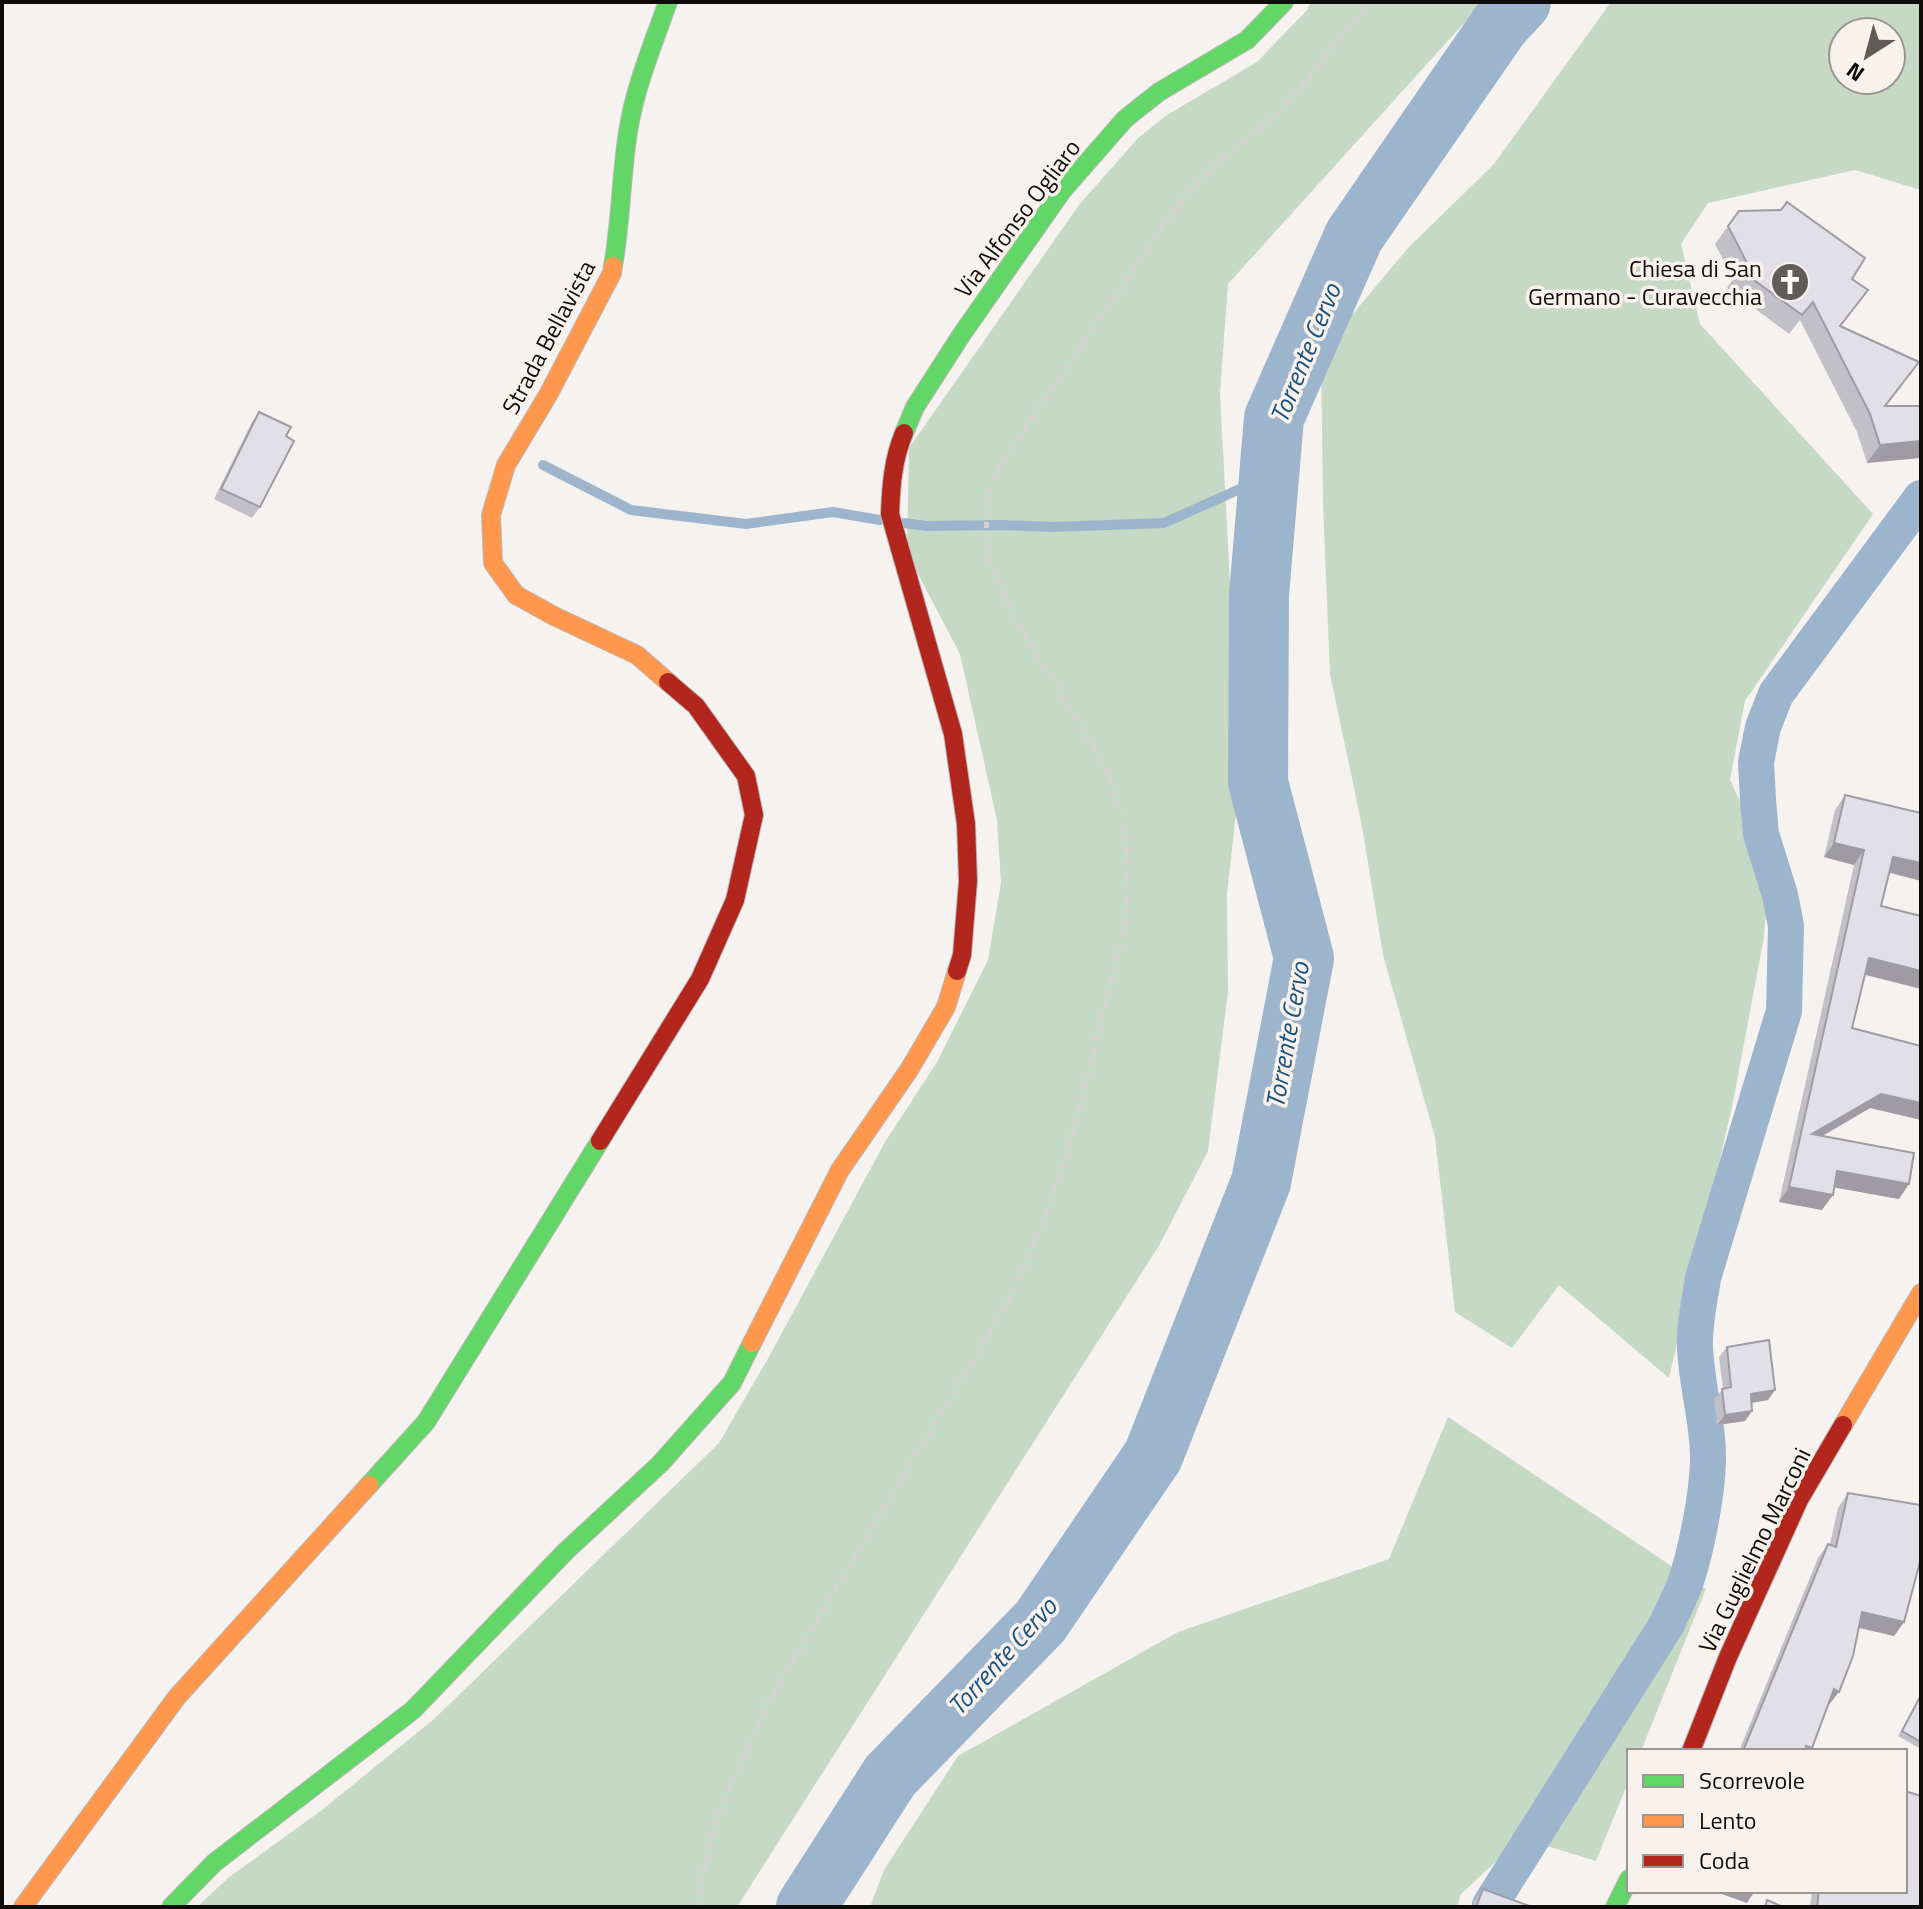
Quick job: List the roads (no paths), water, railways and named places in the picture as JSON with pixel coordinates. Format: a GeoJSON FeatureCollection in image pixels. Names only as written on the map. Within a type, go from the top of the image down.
{"type":"FeatureCollection","features":[{"type":"Feature","properties":{"kind":"street","name":"Strada Bellavista"},"geometry":{"type":"LineString","coordinates":[[23,1907],[177,1697],[426,1422],[700,979],[735,900],[754,815],[746,776],[696,706],[637,655],[516,595],[493,563],[491,515],[506,465],[548,395],[612,273],[619,235],[628,131],[647,59],[668,2]]}},
{"type":"Feature","properties":{"kind":"street","name":"Via Alfonso Ogliaro"},"geometry":{"type":"LineString","coordinates":[[171,1907],[214,1863],[413,1710],[566,1551],[660,1464],[732,1383],[840,1170],[909,1070],[946,1007],[962,955],[968,881],[966,824],[953,734],[890,514],[891,485],[898,448],[915,407],[969,323],[1062,191],[1125,119],[1159,92],[1247,40],[1284,2]]}},
{"type":"Feature","properties":{"kind":"street","name":"Via Guglielmo Marconi"},"geometry":{"type":"LineString","coordinates":[[1692,1749],[1728,1657],[1799,1500],[1921,1293]]}},
{"type":"Feature","properties":{"kind":"street"},"geometry":{"type":"LineString","coordinates":[[1615,1907],[1627,1883]]}},
{"type":"Feature","properties":{"kind":"waterway","name":"Torrente Cervo"},"geometry":{"type":"LineString","coordinates":[[806,1907],[890,1776],[1040,1622],[1153,1456],[1261,1182],[1304,958],[1258,782],[1259,595],[1274,418],[1354,236],[1499,26],[1521,2]]}},
{"type":"Feature","properties":{"kind":"waterway"},"geometry":{"type":"LineString","coordinates":[[543,465],[631,510],[746,524],[833,512],[880,520]]}},
{"type":"Feature","properties":{"kind":"waterway"},"geometry":{"type":"LineString","coordinates":[[904,523],[926,526],[1052,527],[1164,523],[1269,476]]}},
{"type":"Feature","properties":{"kind":"waterway"},"geometry":{"type":"LineString","coordinates":[[1490,1905],[1667,1624],[1689,1571],[1703,1507],[1708,1462],[1695,1346],[1703,1278],[1784,1011],[1786,926],[1761,834],[1758,800],[1756,762],[1763,727],[1776,694],[1921,498]]}},
{"type":"Feature","properties":{"kind":"place","name":"Chiesa di San Germano - Curavecchia"},"geometry":{"type":"Point","coordinates":[1790,282]}}]}
